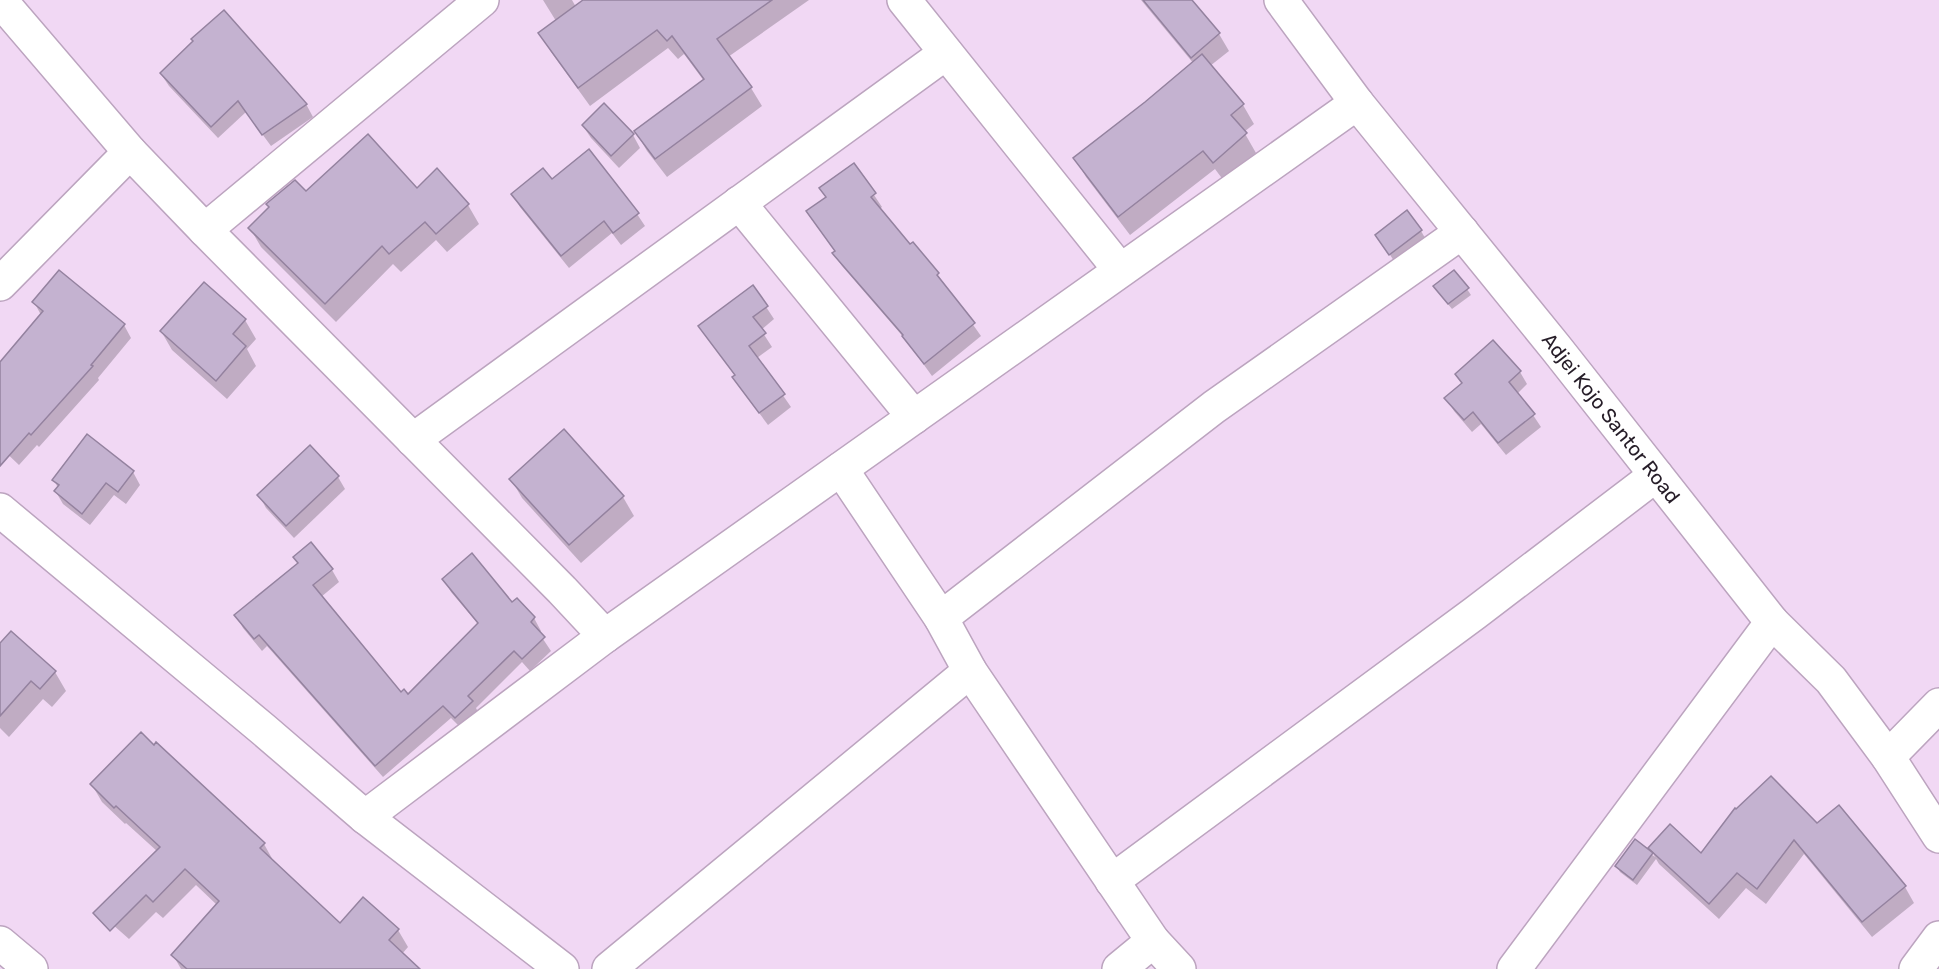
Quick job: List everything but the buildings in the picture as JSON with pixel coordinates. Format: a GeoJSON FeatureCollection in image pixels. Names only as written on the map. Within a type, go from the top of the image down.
{"type":"FeatureCollection","features":[{"type":"Feature","properties":{"kind":"street"},"geometry":{"type":"LineString","coordinates":[[0,0],[130,152],[605,636]]}},
{"type":"Feature","properties":{"kind":"street"},"geometry":{"type":"LineString","coordinates":[[205,230],[482,0]]}},
{"type":"Feature","properties":{"kind":"street"},"geometry":{"type":"LineString","coordinates":[[904,0],[1120,270]]}},
{"type":"Feature","properties":{"kind":"street","name":"Adjei Kojo Santor Road"},"geometry":{"type":"LineString","coordinates":[[1281,0],[1357,103],[1772,622],[1831,680],[1888,757],[1939,836]]}},
{"type":"Feature","properties":{"kind":"street"},"geometry":{"type":"LineString","coordinates":[[413,440],[946,53]]}},
{"type":"Feature","properties":{"kind":"street"},"geometry":{"type":"LineString","coordinates":[[365,818],[605,636],[1357,103]]}},
{"type":"Feature","properties":{"kind":"street"},"geometry":{"type":"LineString","coordinates":[[0,284],[130,152]]}},
{"type":"Feature","properties":{"kind":"street"},"geometry":{"type":"LineString","coordinates":[[740,203],[914,417]]}},
{"type":"Feature","properties":{"kind":"street"},"geometry":{"type":"LineString","coordinates":[[942,618],[1214,407],[1462,232]]}},
{"type":"Feature","properties":{"kind":"street"},"geometry":{"type":"LineString","coordinates":[[841,469],[942,618],[970,671],[1153,941],[1179,969]]}},
{"type":"Feature","properties":{"kind":"street"},"geometry":{"type":"LineString","coordinates":[[1112,881],[1475,613],[1656,475]]}},
{"type":"Feature","properties":{"kind":"street"},"geometry":{"type":"LineString","coordinates":[[0,510],[264,730],[365,818],[562,969]]}},
{"type":"Feature","properties":{"kind":"street"},"geometry":{"type":"LineString","coordinates":[[1514,969],[1772,622]]}},
{"type":"Feature","properties":{"kind":"street"},"geometry":{"type":"LineString","coordinates":[[609,969],[970,671]]}},
{"type":"Feature","properties":{"kind":"street"},"geometry":{"type":"LineString","coordinates":[[1888,757],[1939,705]]}},
{"type":"Feature","properties":{"kind":"street"},"geometry":{"type":"LineString","coordinates":[[1916,969],[1939,938]]}},
{"type":"Feature","properties":{"kind":"street"},"geometry":{"type":"LineString","coordinates":[[1119,969],[1153,941]]}},
{"type":"Feature","properties":{"kind":"street"},"geometry":{"type":"LineString","coordinates":[[0,943],[31,969]]}}]}
